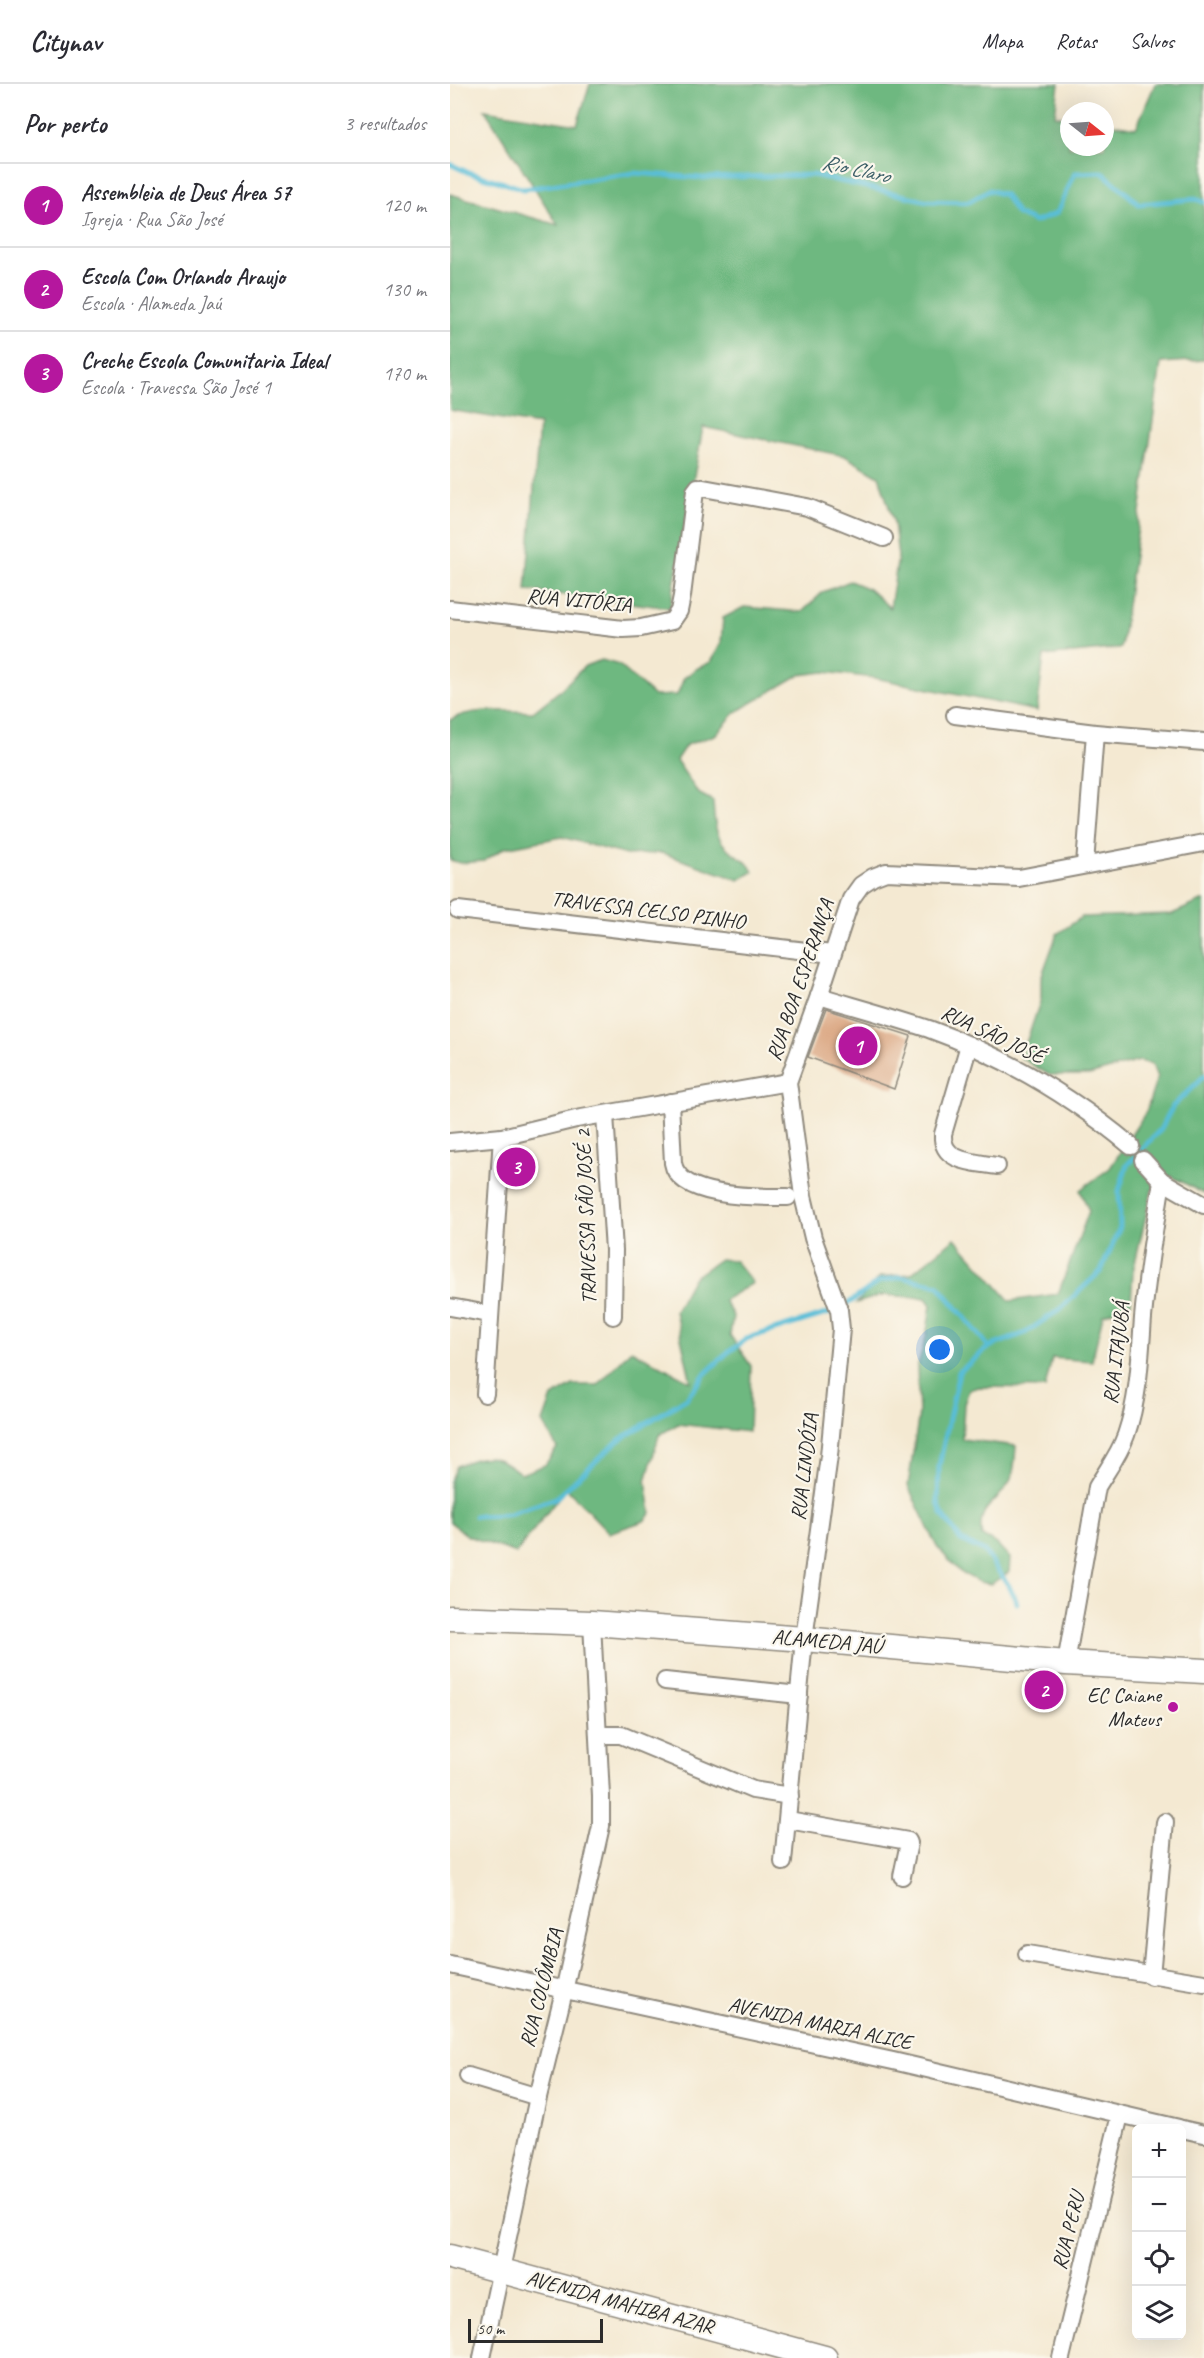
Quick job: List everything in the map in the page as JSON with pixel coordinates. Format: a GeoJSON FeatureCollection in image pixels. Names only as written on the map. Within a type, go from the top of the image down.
{"type":"FeatureCollection","features":[{"type":"Feature","properties":{"kind":"main road","name":"ALAMEDA JAÚ"},"geometry":{"type":"LineString","coordinates":[[450,1618],[592,1623],[804,1639],[1066,1663],[1204,1671]]}},
{"type":"Feature","properties":{"kind":"main road","name":"AVENIDA MAHIBA AZAR"},"geometry":{"type":"LineString","coordinates":[[450,2256],[825,2358]]}},
{"type":"Feature","properties":{"kind":"street","name":"RUA VITÓRIA"},"geometry":{"type":"LineString","coordinates":[[450,609],[623,629],[641,628],[672,621],[679,611],[682,596],[695,491],[698,487],[807,507],[884,538]]}},
{"type":"Feature","properties":{"kind":"street"},"geometry":{"type":"LineString","coordinates":[[955,715],[1095,733],[1204,742]]}},
{"type":"Feature","properties":{"kind":"street"},"geometry":{"type":"LineString","coordinates":[[1085,864],[1095,733]]}},
{"type":"Feature","properties":{"kind":"street","name":"RUA BOA ESPERANÇA"},"geometry":{"type":"LineString","coordinates":[[788,1082],[851,899],[861,885],[873,877],[886,872],[1019,878],[1204,843]]}},
{"type":"Feature","properties":{"kind":"street","name":"TRAVESSA CELSO PINHO"},"geometry":{"type":"LineString","coordinates":[[458,910],[832,954]]}},
{"type":"Feature","properties":{"kind":"street","name":"RUA SÃO JOSÉ"},"geometry":{"type":"LineString","coordinates":[[819,996],[929,1029],[1017,1067],[1058,1091],[1104,1123],[1131,1146]]}},
{"type":"Feature","properties":{"kind":"street"},"geometry":{"type":"LineString","coordinates":[[969,1045],[942,1134],[942,1144],[947,1153],[955,1158],[997,1166]]}},
{"type":"Feature","properties":{"kind":"street"},"geometry":{"type":"LineString","coordinates":[[450,1142],[502,1137],[576,1119],[788,1082]]}},
{"type":"Feature","properties":{"kind":"street","name":"RUA LINDÓIA"},"geometry":{"type":"LineString","coordinates":[[783,1862],[804,1639],[829,1456],[841,1329],[839,1310],[813,1238],[803,1196],[788,1082]]}},
{"type":"Feature","properties":{"kind":"street"},"geometry":{"type":"LineString","coordinates":[[670,1102],[673,1163],[674,1171],[679,1177],[730,1196],[788,1197]]}},
{"type":"Feature","properties":{"kind":"street","name":"TRAVESSA SÃO JOSÉ 2"},"geometry":{"type":"LineString","coordinates":[[604,1115],[614,1250],[613,1316]]}},
{"type":"Feature","properties":{"kind":"street"},"geometry":{"type":"LineString","coordinates":[[485,1394],[502,1137]]}},
{"type":"Feature","properties":{"kind":"street"},"geometry":{"type":"LineString","coordinates":[[1143,1160],[1162,1181],[1204,1205]]}},
{"type":"Feature","properties":{"kind":"street","name":"RUA ITAJUBÁ"},"geometry":{"type":"LineString","coordinates":[[1066,1663],[1097,1487],[1107,1468],[1119,1454],[1134,1408],[1140,1373],[1146,1293],[1162,1181]]}},
{"type":"Feature","properties":{"kind":"street"},"geometry":{"type":"LineString","coordinates":[[450,1307],[489,1314]]}},
{"type":"Feature","properties":{"kind":"street","name":"RUA COLÔMBIA"},"geometry":{"type":"LineString","coordinates":[[482,2358],[538,2097],[601,1826],[602,1796],[592,1623]]}},
{"type":"Feature","properties":{"kind":"street"},"geometry":{"type":"LineString","coordinates":[[665,1681],[799,1695]]}},
{"type":"Feature","properties":{"kind":"street"},"geometry":{"type":"LineString","coordinates":[[598,1735],[621,1735],[753,1790],[790,1796]]}},
{"type":"Feature","properties":{"kind":"street"},"geometry":{"type":"LineString","coordinates":[[788,1820],[908,1841],[902,1876]]}},
{"type":"Feature","properties":{"kind":"street"},"geometry":{"type":"LineString","coordinates":[[1151,1976],[1165,1822]]}},
{"type":"Feature","properties":{"kind":"street"},"geometry":{"type":"LineString","coordinates":[[1027,1954],[1204,1983]]}},
{"type":"Feature","properties":{"kind":"street","name":"AVENIDA MARIA ALICE"},"geometry":{"type":"LineString","coordinates":[[450,1965],[564,1992],[893,2061],[1159,2124]]}},
{"type":"Feature","properties":{"kind":"street"},"geometry":{"type":"LineString","coordinates":[[468,2076],[538,2097]]}},
{"type":"Feature","properties":{"kind":"street","name":"RUA PERU"},"geometry":{"type":"LineString","coordinates":[[1061,2358],[1120,2115]]}},
{"type":"Feature","properties":{"kind":"street","name":"AVENIDA MARIA ALICE"},"geometry":{"type":"LineString","coordinates":[[1186,2130],[1204,2134]]}},
{"type":"Feature","properties":{"kind":"green space"},"geometry":{"type":"Polygon","coordinates":[[[590,84],[1059,84],[1055,115],[1060,116],[1060,156],[1114,156],[1114,124],[1136,128],[1155,84],[1204,84],[1204,360],[1161,363],[1121,648],[1044,656],[1037,711],[875,678],[824,672],[799,675],[736,712],[715,735],[686,745],[676,760],[698,793],[713,801],[715,825],[722,842],[748,864],[753,872],[739,880],[662,853],[626,855],[562,837],[504,848],[484,861],[460,863],[450,860],[450,720],[479,711],[533,712],[585,666],[602,660],[619,665],[654,696],[677,695],[684,678],[711,662],[721,643],[723,618],[744,607],[802,612],[823,592],[850,581],[869,589],[890,608],[898,557],[894,523],[879,476],[845,456],[703,427],[670,608],[526,590],[539,425],[450,410],[450,194],[558,225],[485,110],[577,125],[590,84]]]}},
{"type":"Feature","properties":{"kind":"green space"},"geometry":{"type":"Polygon","coordinates":[[[1204,900],[1204,1194],[1171,1176],[1152,1190],[1133,1271],[1131,1303],[1103,1315],[1092,1361],[1052,1358],[1045,1388],[978,1387],[969,1390],[964,1404],[962,1439],[1016,1446],[1011,1479],[1007,1487],[986,1510],[981,1525],[982,1536],[997,1544],[1010,1558],[1009,1572],[991,1584],[979,1582],[960,1572],[937,1547],[908,1486],[919,1413],[917,1367],[926,1337],[931,1305],[926,1298],[882,1295],[857,1303],[880,1277],[911,1274],[955,1238],[1010,1301],[1058,1294],[1089,1211],[1080,1190],[1110,1168],[1146,1112],[1157,1078],[1152,1064],[1139,1061],[1089,1075],[1049,1075],[1021,1058],[1041,999],[1041,978],[1057,934],[1082,917],[1172,914],[1204,900]]]}},
{"type":"Feature","properties":{"kind":"green space"},"geometry":{"type":"Polygon","coordinates":[[[720,1259],[735,1261],[753,1283],[724,1300],[733,1316],[730,1335],[751,1366],[749,1432],[678,1424],[659,1435],[646,1481],[651,1513],[644,1521],[609,1533],[566,1488],[516,1553],[468,1536],[450,1522],[450,1480],[456,1466],[475,1459],[490,1457],[503,1462],[521,1474],[545,1465],[557,1448],[543,1422],[552,1397],[573,1385],[598,1385],[631,1350],[691,1382],[675,1311],[693,1278],[720,1259]]]}},
{"type":"Feature","properties":{"kind":"building"},"geometry":{"type":"Polygon","coordinates":[[[826,1009],[911,1036],[894,1089],[808,1057],[826,1009]]]}},
{"type":"Feature","properties":{"kind":"waterway","name":"Rio Claro"},"geometry":{"type":"LineString","coordinates":[[450,164],[467,172],[524,189],[634,173],[702,178],[813,175],[928,201],[969,202],[989,190],[1005,195],[1017,214],[1035,222],[1057,213],[1075,173],[1102,172],[1139,204],[1195,199],[1204,202]]}},
{"type":"Feature","properties":{"kind":"waterway"},"geometry":{"type":"LineString","coordinates":[[1017,1603],[1009,1586],[985,1552],[961,1540],[942,1514],[938,1502],[939,1466],[959,1372],[989,1347],[1025,1333],[1059,1310],[1101,1271],[1120,1227],[1119,1191],[1127,1165],[1160,1130],[1173,1106],[1204,1076]]}},
{"type":"Feature","properties":{"kind":"waterway"},"geometry":{"type":"LineString","coordinates":[[475,1516],[506,1515],[556,1498],[619,1440],[687,1398],[704,1375],[727,1353],[748,1338],[839,1310],[880,1281],[901,1277],[938,1285],[989,1347]]}},
{"type":"Feature","properties":{"kind":"place","name":"Assembleia de Deus Área 57"},"geometry":{"type":"Point","coordinates":[858,1046]}},
{"type":"Feature","properties":{"kind":"place","name":"Creche Escola Comunitaria Ideal"},"geometry":{"type":"Point","coordinates":[516,1167]}},
{"type":"Feature","properties":{"kind":"place","name":"Escola Com Orlando Araujo"},"geometry":{"type":"Point","coordinates":[1044,1690]}},
{"type":"Feature","properties":{"kind":"place","name":"EC Caiane Mateus"},"geometry":{"type":"Point","coordinates":[1173,1707]}}]}
